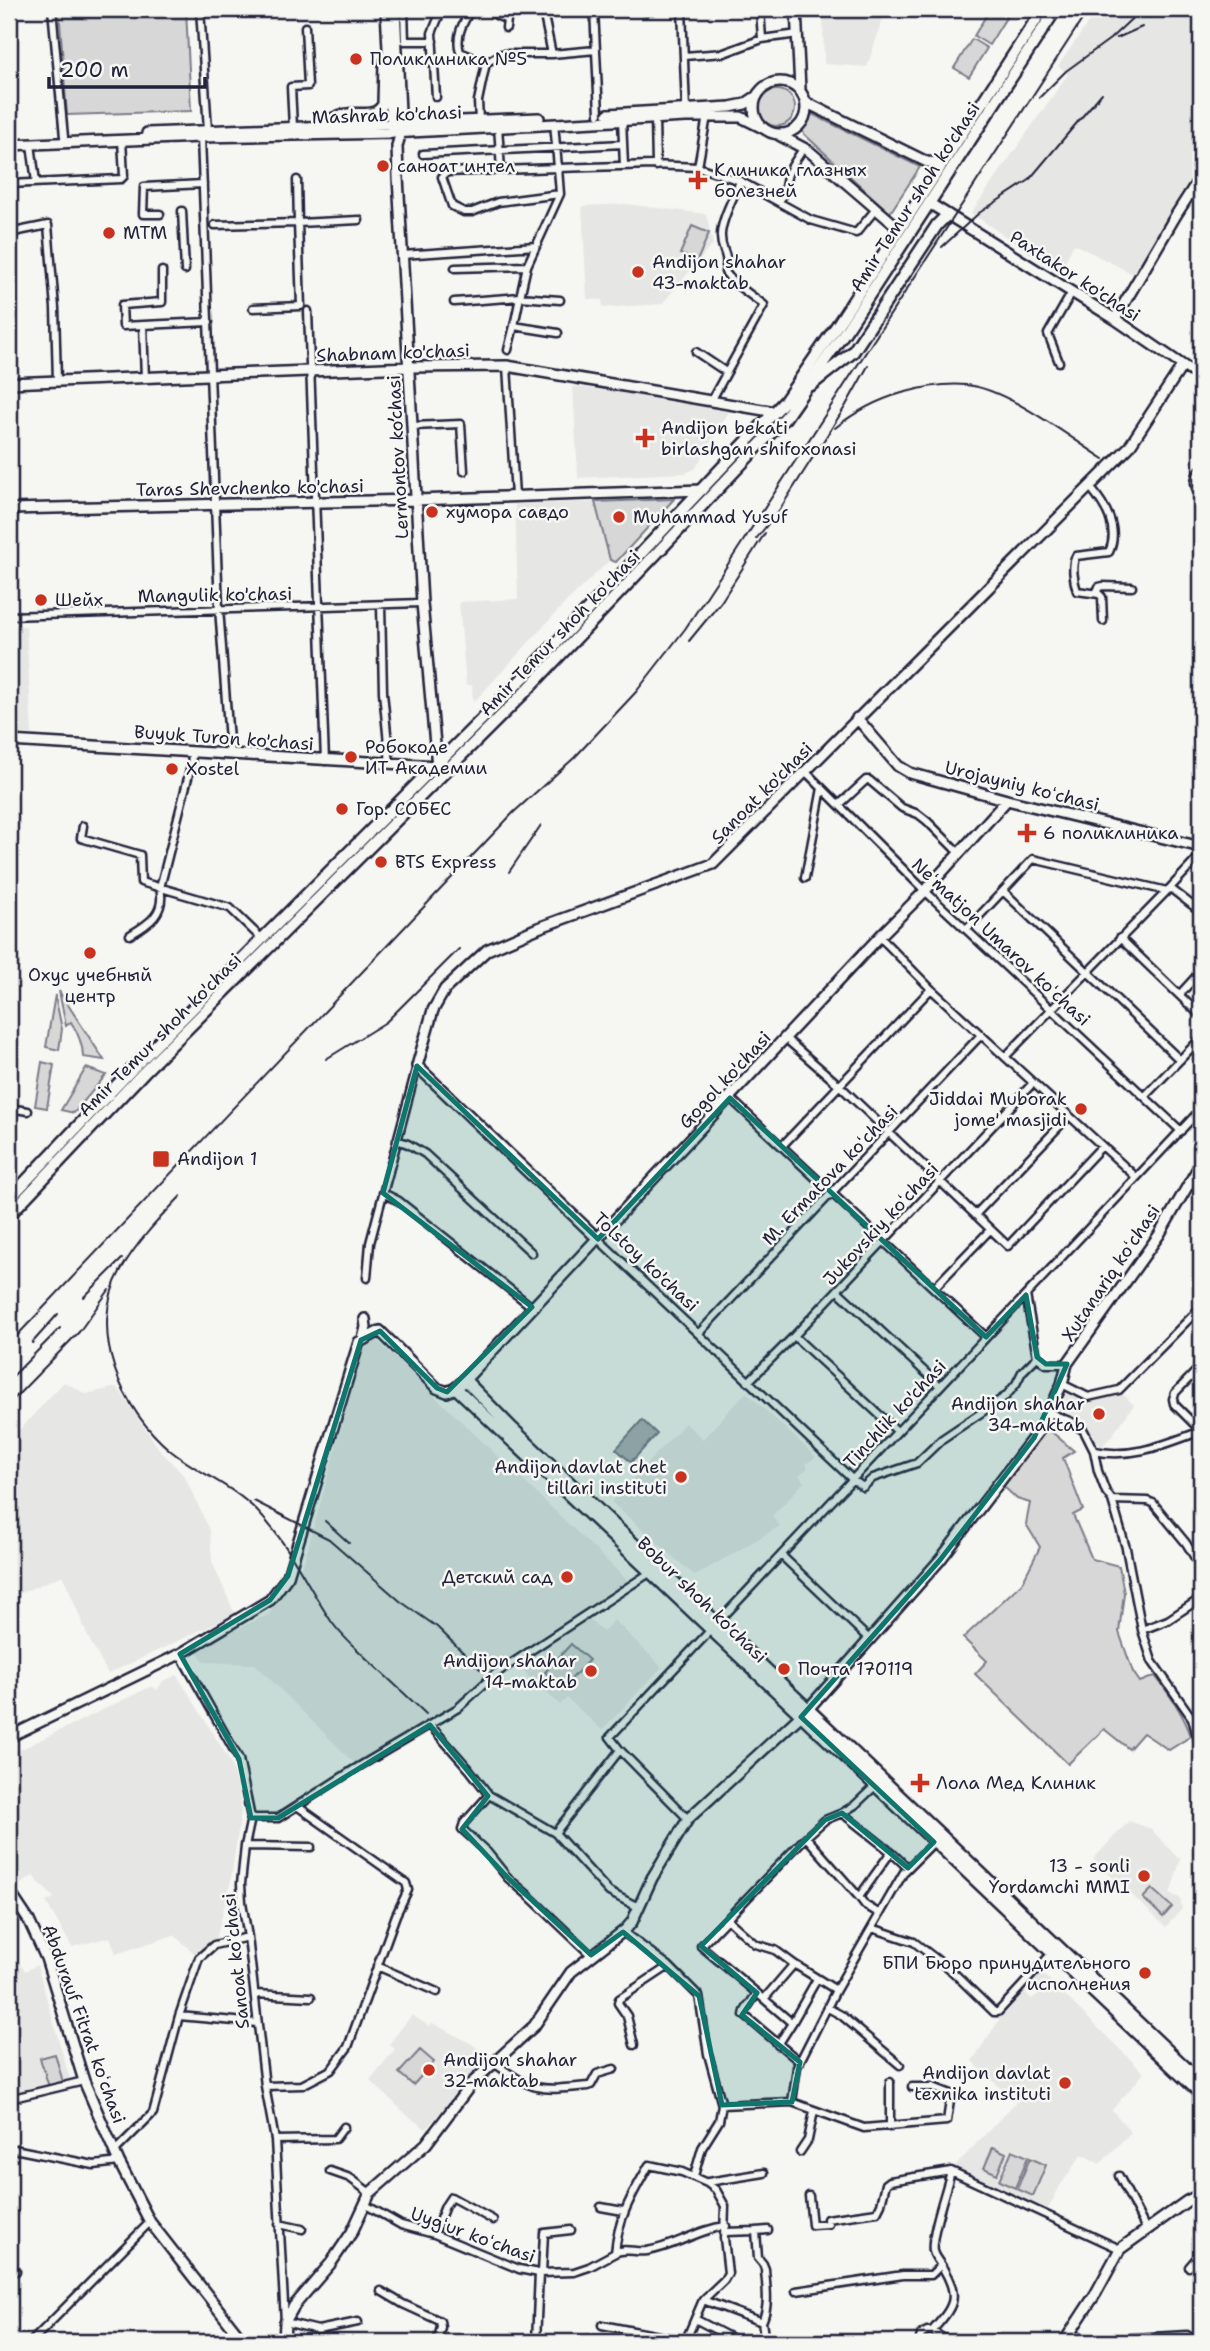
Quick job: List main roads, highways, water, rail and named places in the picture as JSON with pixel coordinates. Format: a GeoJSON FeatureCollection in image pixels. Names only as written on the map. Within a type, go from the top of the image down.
{"type":"FeatureCollection","features":[{"type":"Feature","properties":{"kind":"main road","name":"Lermontov ko’chasi"},"geometry":{"type":"LineString","coordinates":[[386,9],[396,128],[422,603],[441,770]]}},
{"type":"Feature","properties":{"kind":"main road","name":"Lermontov ko’chasi"},"geometry":{"type":"LineString","coordinates":[[395,9],[396,128]]}},
{"type":"Feature","properties":{"kind":"main road"},"geometry":{"type":"LineString","coordinates":[[774,133],[791,132],[804,120],[807,103],[800,89],[796,9]]}},
{"type":"Feature","properties":{"kind":"main road","name":"Amir Temur shoh ko'chasi"},"geometry":{"type":"LineString","coordinates":[[9,1199],[441,770],[717,492],[785,418],[805,390],[897,231],[1042,9]]}},
{"type":"Feature","properties":{"kind":"main road","name":"Amir Temur shoh ko'chasi"},"geometry":{"type":"LineString","coordinates":[[9,1215],[140,1068],[262,939],[441,770],[785,401],[844,324],[929,204],[1056,9]]}},
{"type":"Feature","properties":{"kind":"main road"},"geometry":{"type":"LineString","coordinates":[[322,127],[333,118],[375,113],[381,109],[383,65],[388,47]]}},
{"type":"Feature","properties":{"kind":"main road","name":"Mashrab ko'chasi"},"geometry":{"type":"LineString","coordinates":[[9,142],[31,144],[122,140],[293,127],[396,128],[730,107],[745,104],[767,85],[781,81],[793,72],[800,58]]}},
{"type":"Feature","properties":{"kind":"main road"},"geometry":{"type":"LineString","coordinates":[[781,81],[800,89]]}},
{"type":"Feature","properties":{"kind":"main road"},"geometry":{"type":"LineString","coordinates":[[757,96],[755,113],[763,128]]}},
{"type":"Feature","properties":{"kind":"main road"},"geometry":{"type":"LineString","coordinates":[[807,103],[927,162],[942,163]]}},
{"type":"Feature","properties":{"kind":"main road","name":"Mashrab ko'chasi"},"geometry":{"type":"LineString","coordinates":[[9,142],[64,137],[741,117],[804,147],[894,225],[897,231]]}},
{"type":"Feature","properties":{"kind":"main road"},"geometry":{"type":"LineString","coordinates":[[1115,319],[1201,176]]}},
{"type":"Feature","properties":{"kind":"main road","name":"Paxtakor ko'chasi"},"geometry":{"type":"LineString","coordinates":[[929,204],[1115,319],[1201,379]]}},
{"type":"Feature","properties":{"kind":"main road"},"geometry":{"type":"LineString","coordinates":[[844,324],[857,327],[868,320],[936,219],[947,215]]}},
{"type":"Feature","properties":{"kind":"main road"},"geometry":{"type":"LineString","coordinates":[[805,390],[853,352],[937,225],[947,215]]}},
{"type":"Feature","properties":{"kind":"main road","name":"Shabnam ko'chasi"},"geometry":{"type":"LineString","coordinates":[[9,383],[408,367],[507,366],[775,412]]}},
{"type":"Feature","properties":{"kind":"main road","name":"Sanoat ko'chasi"},"geometry":{"type":"LineString","coordinates":[[417,1066],[433,1010],[445,989],[487,950],[538,928],[713,864],[1129,447],[1182,366]]}},
{"type":"Feature","properties":{"kind":"main road"},"geometry":{"type":"LineString","coordinates":[[1201,471],[1196,481],[1201,492]]}},
{"type":"Feature","properties":{"kind":"main road","name":"Taras Shevchenko ko'chasi"},"geometry":{"type":"LineString","coordinates":[[9,509],[415,500],[702,490]]}},
{"type":"Feature","properties":{"kind":"main road","name":"Urоjayniy koʻchasi"},"geometry":{"type":"LineString","coordinates":[[857,718],[898,766],[910,773],[1007,800],[1201,847]]}},
{"type":"Feature","properties":{"kind":"main road","name":"Buyuk Turon ko'chasi"},"geometry":{"type":"LineString","coordinates":[[9,741],[390,764],[441,770]]}},
{"type":"Feature","properties":{"kind":"main road","name":"Gogol ko'chasi"},"geometry":{"type":"LineString","coordinates":[[465,1380],[960,854],[1007,800]]}},
{"type":"Feature","properties":{"kind":"main road","name":"Tolstoy ko'chasi"},"geometry":{"type":"LineString","coordinates":[[417,1066],[598,1239]]}},
{"type":"Feature","properties":{"kind":"main road","name":"Xutanariq koʻchasi"},"geometry":{"type":"LineString","coordinates":[[284,2342],[285,2322],[294,2305],[331,2263],[352,2232],[370,2193],[426,2144],[472,2083],[534,2026],[565,1978],[632,1922],[653,1876],[688,1819],[809,1708],[940,1560],[1050,1413],[1068,1364],[1159,1235],[1201,1163]]}},
{"type":"Feature","properties":{"kind":"main road"},"geometry":{"type":"LineString","coordinates":[[363,1339],[365,1319]]}},
{"type":"Feature","properties":{"kind":"main road"},"geometry":{"type":"LineString","coordinates":[[9,1737],[180,1654],[270,1600],[288,1576],[359,1342],[380,1331],[429,1377],[437,1388],[447,1392],[465,1380]]}},
{"type":"Feature","properties":{"kind":"main road","name":"Bobur shoh ko'chasi"},"geometry":{"type":"LineString","coordinates":[[465,1380],[508,1431]]}},
{"type":"Feature","properties":{"kind":"main road","name":"Bobur shoh ko'chasi"},"geometry":{"type":"LineString","coordinates":[[456,1388],[508,1431],[711,1630],[1201,2094]]}},
{"type":"Feature","properties":{"kind":"main road","name":"Bobur shoh ko'chasi"},"geometry":{"type":"LineString","coordinates":[[529,1451],[718,1622],[1201,2082]]}},
{"type":"Feature","properties":{"kind":"main road","name":"Abdurauf Fitrat koʻchasi"},"geometry":{"type":"LineString","coordinates":[[9,1891],[29,1921],[46,1958],[85,2081],[119,2162],[150,2222],[244,2342]]}},
{"type":"Feature","properties":{"kind":"main road"},"geometry":{"type":"LineString","coordinates":[[1066,2339],[1120,2249],[1201,2194]]}},
{"type":"Feature","properties":{"kind":"railway"},"geometry":{"type":"LineString","coordinates":[[9,1344],[514,812],[574,758],[636,692],[685,629],[1089,9]]}},
{"type":"Feature","properties":{"kind":"railway"},"geometry":{"type":"LineString","coordinates":[[1039,98],[1066,71],[1110,39],[1142,9]]}},
{"type":"Feature","properties":{"kind":"railway"},"geometry":{"type":"LineString","coordinates":[[1117,38],[1142,27]]}},
{"type":"Feature","properties":{"kind":"railway"},"geometry":{"type":"LineString","coordinates":[[942,247],[979,213],[1028,181],[1102,93]]}},
{"type":"Feature","properties":{"kind":"railway"},"geometry":{"type":"LineString","coordinates":[[756,539],[780,509],[868,366]]}},
{"type":"Feature","properties":{"kind":"railway"},"geometry":{"type":"LineString","coordinates":[[835,428],[867,407],[893,396],[934,386],[966,385],[982,388],[1018,404],[1104,459]]}},
{"type":"Feature","properties":{"kind":"railway"},"geometry":{"type":"LineString","coordinates":[[689,641],[721,602],[765,533]]}},
{"type":"Feature","properties":{"kind":"railway"},"geometry":{"type":"LineString","coordinates":[[509,872],[541,825]]}},
{"type":"Feature","properties":{"kind":"railway"},"geometry":{"type":"LineString","coordinates":[[326,1059],[386,1022],[459,949]]}},
{"type":"Feature","properties":{"kind":"railway"},"geometry":{"type":"LineString","coordinates":[[181,1196],[134,1250],[121,1270],[111,1294],[107,1318],[109,1344],[114,1368],[124,1392],[153,1434],[171,1451],[237,1494],[257,1511],[288,1551],[339,1632],[426,1714]]}},
{"type":"Feature","properties":{"kind":"railway"},"geometry":{"type":"LineString","coordinates":[[84,1297],[122,1259]]}},
{"type":"Feature","properties":{"kind":"railway"},"geometry":{"type":"LineString","coordinates":[[9,1404],[79,1332],[109,1290]]}},
{"type":"Feature","properties":{"kind":"railway"},"geometry":{"type":"LineString","coordinates":[[32,1343],[58,1314]]}},
{"type":"Feature","properties":{"kind":"railway"},"geometry":{"type":"LineString","coordinates":[[9,1380],[60,1328]]}},
{"type":"Feature","properties":{"kind":"railway"},"geometry":{"type":"LineString","coordinates":[[254,1501],[329,1539],[400,1601],[437,1627],[480,1669]]}},
{"type":"Feature","properties":{"kind":"railway"},"geometry":{"type":"LineString","coordinates":[[325,1521],[349,1543]]}},
{"type":"Feature","properties":{"kind":"place","name":"Поликлиника №5"},"geometry":{"type":"Point","coordinates":[356,59]}},
{"type":"Feature","properties":{"kind":"place","name":"саноат интел"},"geometry":{"type":"Point","coordinates":[383,166]}},
{"type":"Feature","properties":{"kind":"place","name":"Клиника глазных болезней"},"geometry":{"type":"Point","coordinates":[698,180]}},
{"type":"Feature","properties":{"kind":"place","name":"MTM"},"geometry":{"type":"Point","coordinates":[109,233]}},
{"type":"Feature","properties":{"kind":"place","name":"Andijon shahar 43-maktab"},"geometry":{"type":"Point","coordinates":[638,272]}},
{"type":"Feature","properties":{"kind":"place","name":"Аndijon bekati birlashgan shifoxonasi"},"geometry":{"type":"Point","coordinates":[645,438]}},
{"type":"Feature","properties":{"kind":"place","name":"хумора савдо"},"geometry":{"type":"Point","coordinates":[432,512]}},
{"type":"Feature","properties":{"kind":"place","name":"Muhammad Yusuf"},"geometry":{"type":"Point","coordinates":[619,517]}},
{"type":"Feature","properties":{"kind":"place","name":"Шейх"},"geometry":{"type":"Point","coordinates":[41,600]}},
{"type":"Feature","properties":{"kind":"place","name":"Робокоде ИТ Академии"},"geometry":{"type":"Point","coordinates":[351,757]}},
{"type":"Feature","properties":{"kind":"place","name":"Xostel"},"geometry":{"type":"Point","coordinates":[172,769]}},
{"type":"Feature","properties":{"kind":"place","name":"Гор. СОБЕС"},"geometry":{"type":"Point","coordinates":[342,809]}},
{"type":"Feature","properties":{"kind":"place","name":"6 поликлиника"},"geometry":{"type":"Point","coordinates":[1027,833]}},
{"type":"Feature","properties":{"kind":"place","name":"BTS Express"},"geometry":{"type":"Point","coordinates":[381,862]}},
{"type":"Feature","properties":{"kind":"place","name":"Охус учебный центр"},"geometry":{"type":"Point","coordinates":[90,953]}},
{"type":"Feature","properties":{"kind":"place","name":"Jiddai Muborak jome' masjidi"},"geometry":{"type":"Point","coordinates":[1081,1109]}},
{"type":"Feature","properties":{"kind":"place","name":"Andijon 1"},"geometry":{"type":"Point","coordinates":[161,1159]}},
{"type":"Feature","properties":{"kind":"place","name":"Andijon shahar 34-maktab"},"geometry":{"type":"Point","coordinates":[1099,1414]}},
{"type":"Feature","properties":{"kind":"place","name":"Andijon davlat chet tillari instituti"},"geometry":{"type":"Point","coordinates":[681,1477]}},
{"type":"Feature","properties":{"kind":"place","name":"Детский сад"},"geometry":{"type":"Point","coordinates":[567,1577]}},
{"type":"Feature","properties":{"kind":"place","name":"Почта 170119"},"geometry":{"type":"Point","coordinates":[784,1669]}},
{"type":"Feature","properties":{"kind":"place","name":"Andijon shahar 14-maktab"},"geometry":{"type":"Point","coordinates":[591,1671]}},
{"type":"Feature","properties":{"kind":"place","name":"Лола Мед Клиник"},"geometry":{"type":"Point","coordinates":[920,1783]}},
{"type":"Feature","properties":{"kind":"place","name":"13 - sonli Yordamchi MMI"},"geometry":{"type":"Point","coordinates":[1144,1876]}},
{"type":"Feature","properties":{"kind":"place","name":"БПИ Бюро принудительного исполнения"},"geometry":{"type":"Point","coordinates":[1145,1973]}},
{"type":"Feature","properties":{"kind":"place","name":"Andijon shahar 32-maktab"},"geometry":{"type":"Point","coordinates":[429,2070]}},
{"type":"Feature","properties":{"kind":"place","name":"Andijon davlat texnika instituti"},"geometry":{"type":"Point","coordinates":[1065,2083]}}]}
